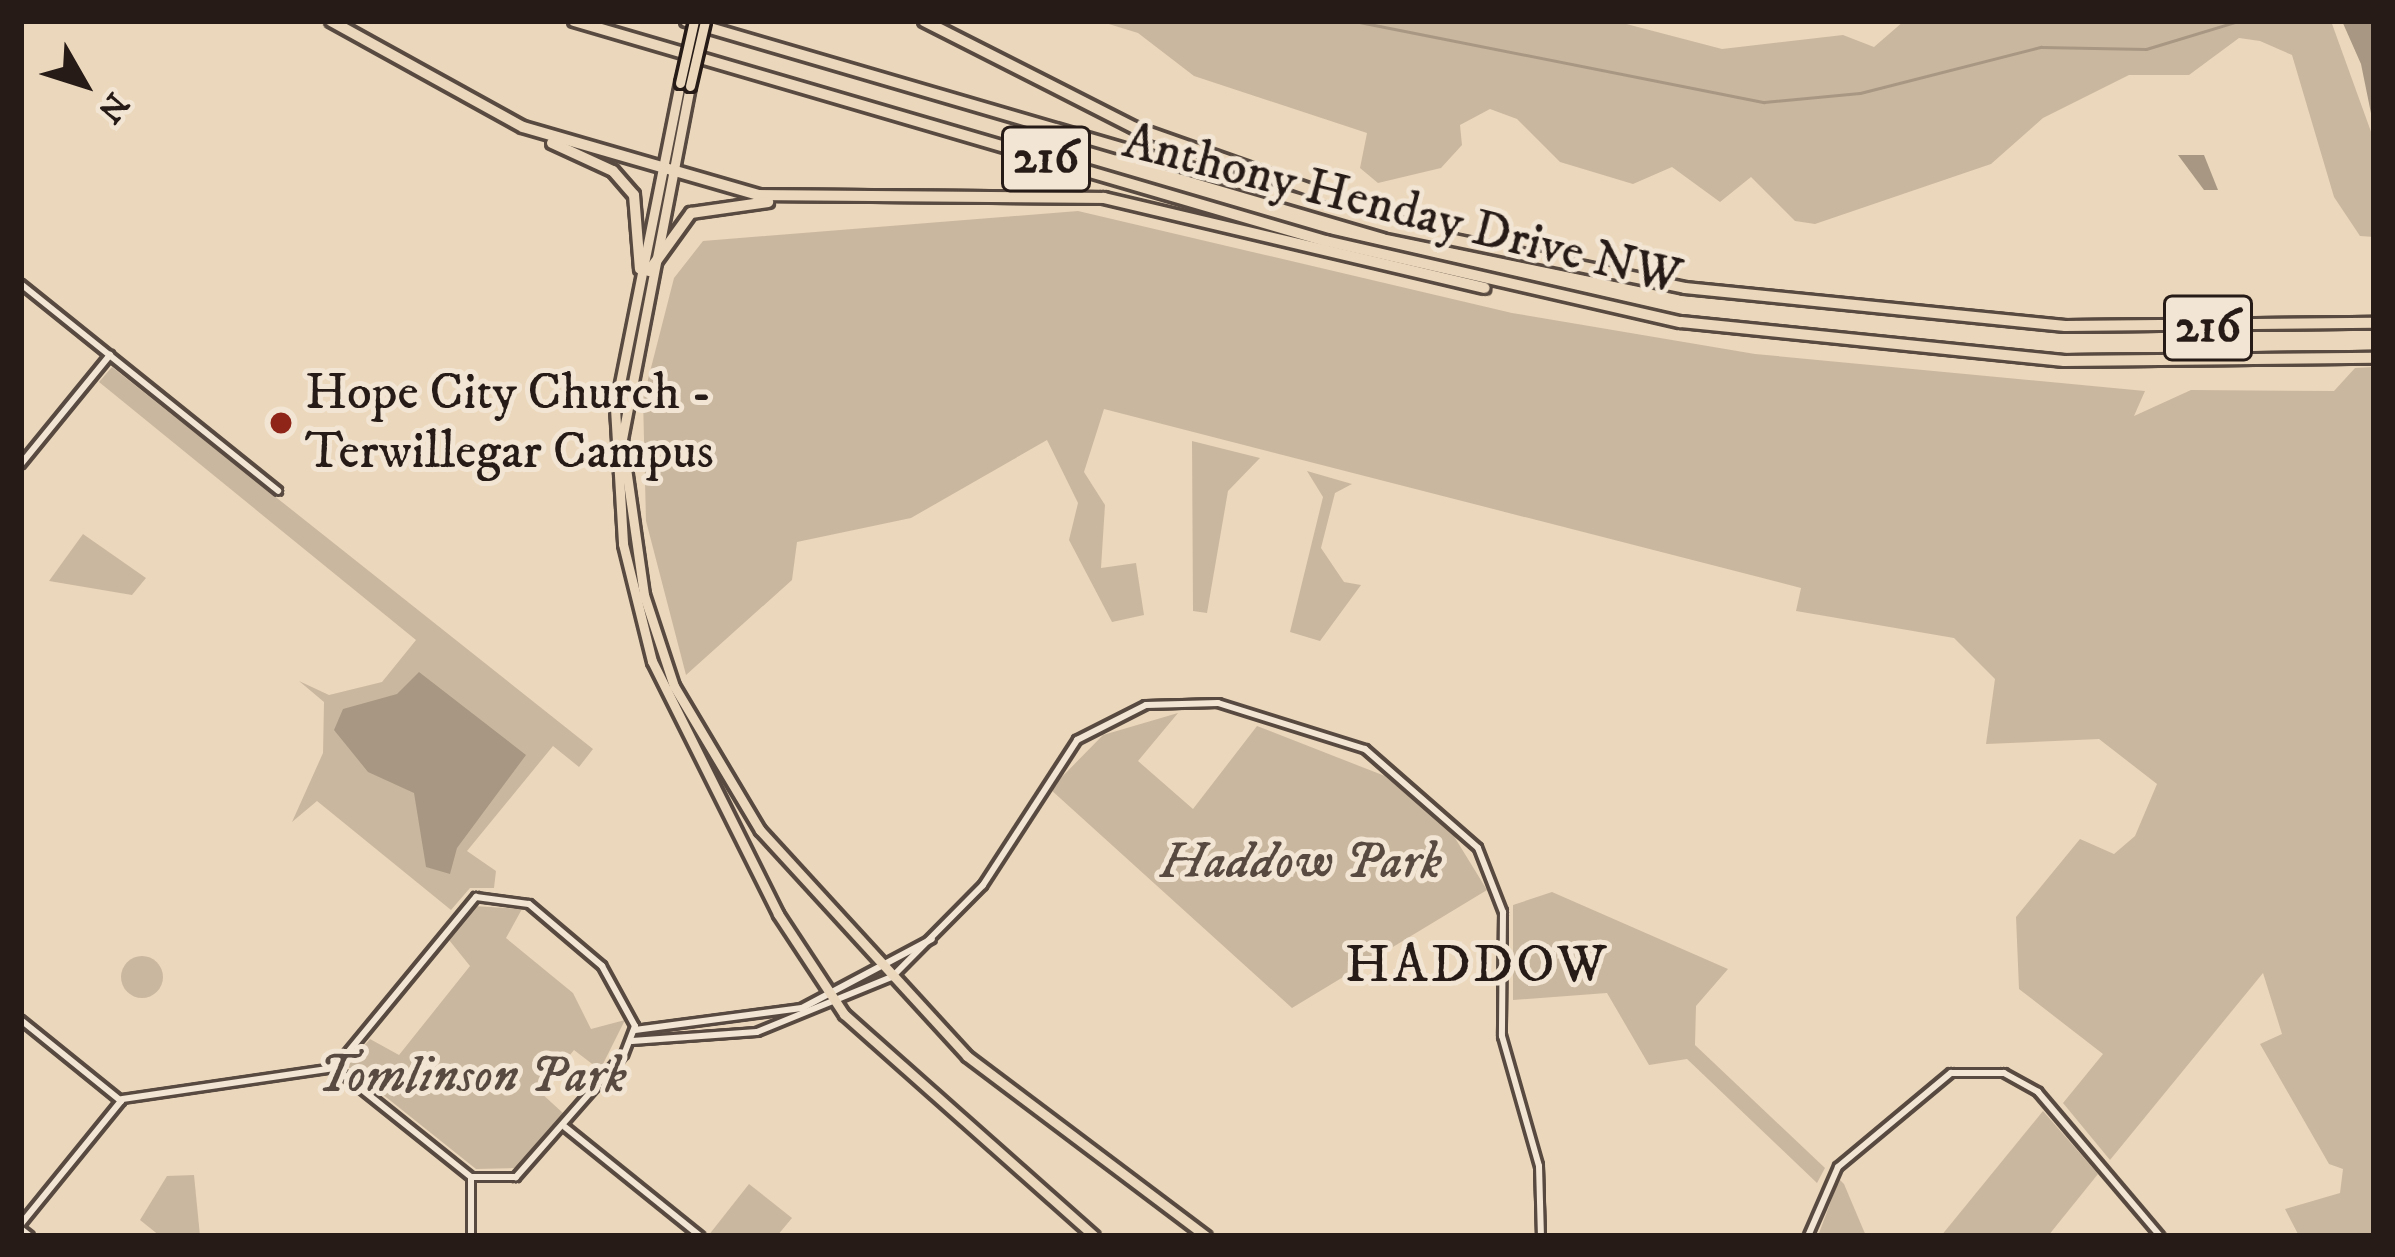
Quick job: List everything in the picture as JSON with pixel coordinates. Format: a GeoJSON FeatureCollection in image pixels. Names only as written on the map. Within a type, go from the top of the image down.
{"type":"FeatureCollection","features":[{"type":"Feature","properties":{"kind":"highway"},"geometry":{"type":"LineString","coordinates":[[331,21],[625,183],[638,208],[645,270]]}},
{"type":"Feature","properties":{"kind":"highway","name":"Anthony Henday Drive NW"},"geometry":{"type":"LineString","coordinates":[[574,21],[1521,290],[1904,350],[2374,358]]}},
{"type":"Feature","properties":{"kind":"highway","name":"Anthony Henday Drive NW"},"geometry":{"type":"LineString","coordinates":[[690,21],[1456,242],[1906,316],[2323,326],[2374,323]]}},
{"type":"Feature","properties":{"kind":"highway"},"geometry":{"type":"LineString","coordinates":[[924,21],[1136,128],[1456,242]]}},
{"type":"Feature","properties":{"kind":"highway"},"geometry":{"type":"LineString","coordinates":[[523,127],[781,199]]}},
{"type":"Feature","properties":{"kind":"highway"},"geometry":{"type":"LineString","coordinates":[[645,270],[691,213],[781,199],[1085,196],[1457,286],[1521,290]]}},
{"type":"Feature","properties":{"kind":"main road"},"geometry":{"type":"LineString","coordinates":[[685,85],[690,21]]}},
{"type":"Feature","properties":{"kind":"main road"},"geometry":{"type":"LineString","coordinates":[[704,21],[666,170],[614,447],[635,607],[694,758],[835,1001],[913,1084],[1094,1236]]}},
{"type":"Feature","properties":{"kind":"main road"},"geometry":{"type":"LineString","coordinates":[[645,270],[623,457],[658,644],[745,809],[888,973],[1016,1100],[1206,1236]]}},
{"type":"Feature","properties":{"kind":"street"},"geometry":{"type":"LineString","coordinates":[[21,284],[278,491]]}},
{"type":"Feature","properties":{"kind":"street"},"geometry":{"type":"LineString","coordinates":[[21,464],[110,355]]}},
{"type":"Feature","properties":{"kind":"street"},"geometry":{"type":"LineString","coordinates":[[632,1041],[757,1032],[835,1001],[888,973],[935,937],[994,869],[1056,761],[1118,715],[1207,701],[1355,744],[1455,820],[1494,878],[1505,937],[1502,1036],[1539,1166],[1541,1236]]}},
{"type":"Feature","properties":{"kind":"street"},"geometry":{"type":"LineString","coordinates":[[30,1236],[21,1227],[121,1101],[335,1068],[476,897],[525,902],[591,955],[635,1030],[632,1041],[565,1127],[521,1175],[471,1177],[335,1068]]}},
{"type":"Feature","properties":{"kind":"street"},"geometry":{"type":"LineString","coordinates":[[635,1030],[764,1019],[835,1001]]}},
{"type":"Feature","properties":{"kind":"street"},"geometry":{"type":"LineString","coordinates":[[21,1020],[121,1101]]}},
{"type":"Feature","properties":{"kind":"street"},"geometry":{"type":"LineString","coordinates":[[1808,1236],[1838,1167],[1952,1073],[2004,1073],[2038,1092],[2159,1236]]}},
{"type":"Feature","properties":{"kind":"street"},"geometry":{"type":"LineString","coordinates":[[565,1127],[700,1236]]}},
{"type":"Feature","properties":{"kind":"street"},"geometry":{"type":"LineString","coordinates":[[471,1177],[471,1236]]}},
{"type":"Feature","properties":{"kind":"green space"},"geometry":{"type":"Polygon","coordinates":[[[1099,21],[1615,21],[1722,49],[1843,35],[1874,47],[1904,21],[2331,21],[2374,140],[2374,237],[2360,236],[2334,197],[2292,55],[2260,41],[2239,38],[2189,75],[2129,75],[2043,118],[1991,164],[1815,224],[1795,221],[1751,177],[1720,202],[1672,167],[1633,184],[1560,162],[1517,119],[1490,109],[1460,125],[1462,145],[1441,168],[1378,183],[1360,168],[1367,133],[1194,76],[1138,33],[1099,21]]]}},
{"type":"Feature","properties":{"kind":"green space"},"geometry":{"type":"Polygon","coordinates":[[[1078,211],[1512,313],[1755,354],[2145,391],[2134,416],[2191,390],[2334,391],[2355,368],[2374,367],[2374,1236],[2299,1236],[2285,1209],[2340,1193],[2343,1169],[2329,1164],[2260,1044],[2282,1034],[2263,973],[2110,1160],[2063,1103],[2103,1054],[2019,989],[2016,917],[2080,839],[2114,854],[2135,836],[2157,784],[2099,739],[1986,744],[1995,679],[1954,638],[1796,611],[1801,588],[1104,409],[1084,472],[1105,505],[1101,568],[1136,563],[1144,615],[1112,622],[1069,540],[1078,503],[1047,440],[911,518],[797,542],[792,580],[686,675],[646,521],[643,399],[674,278],[703,241],[1078,211]]]}},
{"type":"Feature","properties":{"kind":"green space"},"geometry":{"type":"Polygon","coordinates":[[[112,367],[593,749],[579,767],[553,746],[467,851],[496,871],[494,888],[470,888],[451,910],[317,801],[292,822],[323,753],[324,702],[299,681],[329,695],[382,682],[416,640],[99,382],[112,367]]]}},
{"type":"Feature","properties":{"kind":"green space"},"geometry":{"type":"Polygon","coordinates":[[[1192,441],[1260,458],[1228,491],[1207,613],[1193,611],[1192,441]]]}},
{"type":"Feature","properties":{"kind":"green space"},"geometry":{"type":"Polygon","coordinates":[[[1307,471],[1352,484],[1335,493],[1321,548],[1344,582],[1361,585],[1320,641],[1290,632],[1323,497],[1307,471]]]}},
{"type":"Feature","properties":{"kind":"green space"},"geometry":{"type":"Polygon","coordinates":[[[83,534],[146,578],[132,595],[49,581],[83,534]]]}},
{"type":"Feature","properties":{"kind":"green space","name":"Haddow Park"},"geometry":{"type":"Polygon","coordinates":[[[1178,713],[1138,761],[1193,809],[1257,726],[1385,776],[1452,833],[1487,890],[1292,1008],[1050,789],[1103,735],[1178,713]]]}},
{"type":"Feature","properties":{"kind":"green space"},"geometry":{"type":"Polygon","coordinates":[[[1552,892],[1728,969],[1696,1006],[1695,1045],[1825,1168],[1817,1183],[1687,1059],[1649,1065],[1607,993],[1513,1000],[1513,905],[1552,892]]]}},
{"type":"Feature","properties":{"kind":"green space","name":"Tomlinson Park"},"geometry":{"type":"Polygon","coordinates":[[[474,906],[522,909],[506,938],[573,993],[591,1029],[625,1020],[600,1070],[574,1050],[540,1092],[564,1114],[517,1168],[476,1169],[347,1066],[370,1039],[399,1055],[470,966],[449,940],[474,906]]]}},
{"type":"Feature","properties":{"kind":"green space"},"geometry":{"type":"Polygon","coordinates":[[[142,956],[157,962],[163,977],[157,992],[142,998],[127,992],[121,977],[127,962],[142,956]]]}},
{"type":"Feature","properties":{"kind":"green space"},"geometry":{"type":"Polygon","coordinates":[[[2043,1111],[2098,1174],[2048,1236],[1941,1236],[2043,1111]]]}},
{"type":"Feature","properties":{"kind":"green space"},"geometry":{"type":"Polygon","coordinates":[[[194,1175],[200,1236],[160,1236],[140,1220],[167,1176],[194,1175]]]}},
{"type":"Feature","properties":{"kind":"green space"},"geometry":{"type":"Polygon","coordinates":[[[1839,1179],[1844,1184],[1866,1236],[1818,1236],[1839,1179]]]}},
{"type":"Feature","properties":{"kind":"green space"},"geometry":{"type":"Polygon","coordinates":[[[749,1184],[792,1218],[777,1236],[708,1236],[749,1184]]]}},
{"type":"Feature","properties":{"kind":"shaded area"},"geometry":{"type":"Polygon","coordinates":[[[2342,21],[2374,21],[2374,128],[2361,64],[2342,21]]]}},
{"type":"Feature","properties":{"kind":"shaded area"},"geometry":{"type":"Polygon","coordinates":[[[2178,155],[2204,155],[2218,190],[2204,190],[2178,155]]]}},
{"type":"Feature","properties":{"kind":"shaded area"},"geometry":{"type":"Polygon","coordinates":[[[419,672],[526,755],[457,848],[450,874],[426,867],[414,793],[368,772],[334,730],[343,709],[397,694],[419,672]]]}},
{"type":"Feature","properties":{"kind":"waterway"},"geometry":{"type":"LineString","coordinates":[[1354,21],[1764,102],[1860,93],[2041,47],[2146,49],[2238,21]]}},
{"type":"Feature","properties":{"kind":"place","name":"Hope City Church - Terwillegar Campus"},"geometry":{"type":"Point","coordinates":[281,423]}},
{"type":"Feature","properties":{"kind":"district","name":"HADDOW"},"geometry":{"type":"Point","coordinates":[1477,966]}}]}
